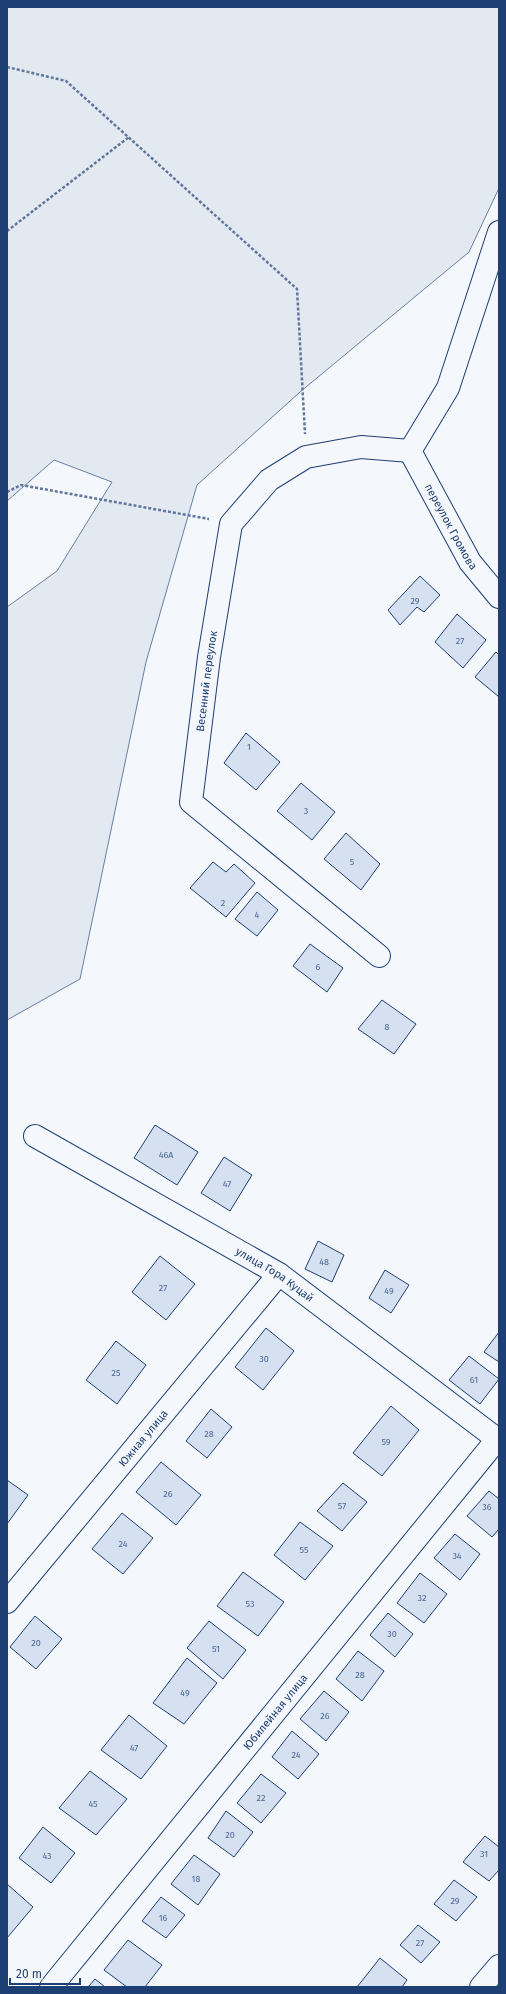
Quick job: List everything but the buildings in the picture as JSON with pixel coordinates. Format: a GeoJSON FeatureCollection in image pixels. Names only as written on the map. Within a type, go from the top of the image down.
{"type":"FeatureCollection","features":[{"type":"Feature","properties":{"kind":"street"},"geometry":{"type":"LineString","coordinates":[[231,524],[269,480],[306,457],[361,447],[410,452],[448,388],[499,232]]}},
{"type":"Feature","properties":{"kind":"street","name":"переулок Громова"},"geometry":{"type":"LineString","coordinates":[[410,452],[470,562],[499,597]]}},
{"type":"Feature","properties":{"kind":"street","name":"Весенний переулок"},"geometry":{"type":"LineString","coordinates":[[231,524],[209,657],[191,802],[379,956]]}},
{"type":"Feature","properties":{"kind":"street","name":"улица Гора Куцай"},"geometry":{"type":"LineString","coordinates":[[35,1136],[280,1274],[498,1438]]}},
{"type":"Feature","properties":{"kind":"street","name":"Южная улица"},"geometry":{"type":"LineString","coordinates":[[7,1602],[280,1274]]}},
{"type":"Feature","properties":{"kind":"street","name":"Юбилейная улица"},"geometry":{"type":"LineString","coordinates":[[51,1987],[498,1438]]}},
{"type":"Feature","properties":{"kind":"street"},"geometry":{"type":"LineString","coordinates":[[481,1987],[499,1966]]}},
{"type":"Feature","properties":{"kind":"path"},"geometry":{"type":"LineString","coordinates":[[7,67],[66,80],[297,289],[306,457]]}},
{"type":"Feature","properties":{"kind":"path"},"geometry":{"type":"LineString","coordinates":[[7,231],[129,137]]}},
{"type":"Feature","properties":{"kind":"path"},"geometry":{"type":"LineString","coordinates":[[7,492],[21,485],[231,524]]}},
{"type":"Feature","properties":{"kind":"shaded area"},"geometry":{"type":"Polygon","coordinates":[[[7,7],[499,7],[499,188],[469,252],[300,392],[197,485],[146,662],[80,979],[7,1020],[7,607],[57,571],[112,482],[54,460],[7,501],[7,7]]]}}]}
